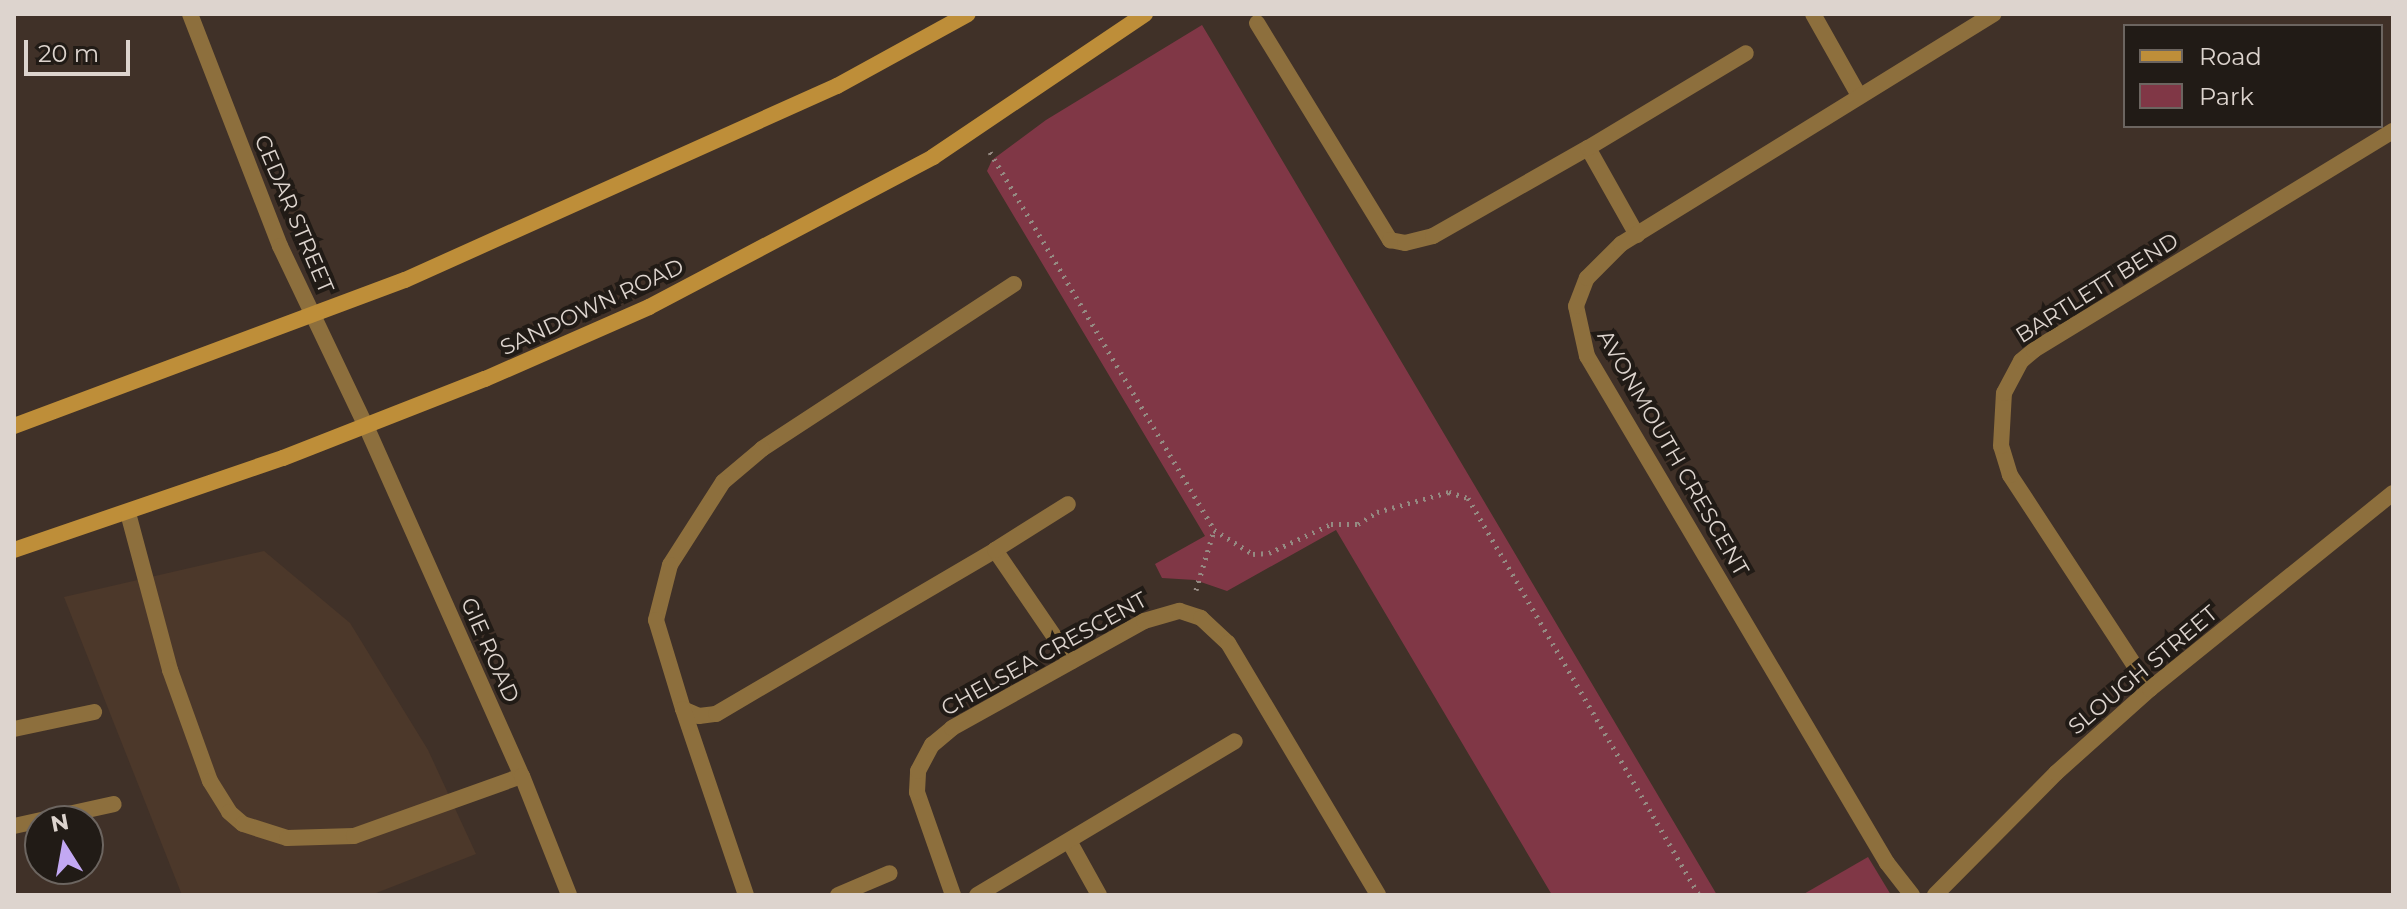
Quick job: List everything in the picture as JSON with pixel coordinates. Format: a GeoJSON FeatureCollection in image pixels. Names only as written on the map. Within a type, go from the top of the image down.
{"type":"FeatureCollection","features":[{"type":"Feature","properties":{"kind":"main road"},"geometry":{"type":"LineString","coordinates":[[14,426],[313,316],[647,175],[837,86],[968,14]]}},
{"type":"Feature","properties":{"kind":"main road","name":"SANDOWN ROAD"},"geometry":{"type":"LineString","coordinates":[[14,550],[128,513],[366,426],[649,307],[763,250],[933,157],[1145,14]]}},
{"type":"Feature","properties":{"kind":"street","name":"CEDAR STREET"},"geometry":{"type":"LineString","coordinates":[[190,14],[280,246],[366,426]]}},
{"type":"Feature","properties":{"kind":"street"},"geometry":{"type":"LineString","coordinates":[[1813,14],[1858,94]]}},
{"type":"Feature","properties":{"kind":"street","name":"AVONMOUTH CRESCENT"},"geometry":{"type":"LineString","coordinates":[[1912,895],[1887,863],[1587,356],[1577,323],[1579,294],[1596,266],[1637,235],[1858,94],[1994,14]]}},
{"type":"Feature","properties":{"kind":"street"},"geometry":{"type":"LineString","coordinates":[[1257,23],[1390,240],[1405,243],[1433,236],[1746,53]]}},
{"type":"Feature","properties":{"kind":"street","name":"BARTLETT BEND"},"geometry":{"type":"LineString","coordinates":[[2150,689],[2010,475],[2001,446],[2004,393],[2021,361],[2034,350],[2393,131]]}},
{"type":"Feature","properties":{"kind":"street"},"geometry":{"type":"LineString","coordinates":[[1588,148],[1637,235]]}},
{"type":"Feature","properties":{"kind":"street"},"geometry":{"type":"LineString","coordinates":[[746,895],[656,620],[670,565],[723,482],[762,449],[1014,284]]}},
{"type":"Feature","properties":{"kind":"street","name":"GIE ROAD"},"geometry":{"type":"LineString","coordinates":[[366,426],[522,776],[569,895]]}},
{"type":"Feature","properties":{"kind":"street","name":"SLOUGH STREET"},"geometry":{"type":"LineString","coordinates":[[1935,895],[2056,773],[2150,689],[2393,493]]}},
{"type":"Feature","properties":{"kind":"street"},"geometry":{"type":"LineString","coordinates":[[683,709],[699,716],[716,714],[1068,504]]}},
{"type":"Feature","properties":{"kind":"street"},"geometry":{"type":"LineString","coordinates":[[128,513],[170,670],[210,781],[217,798],[243,824],[287,838],[354,836],[522,776]]}},
{"type":"Feature","properties":{"kind":"street"},"geometry":{"type":"LineString","coordinates":[[995,550],[1071,661]]}},
{"type":"Feature","properties":{"kind":"street"},"geometry":{"type":"LineString","coordinates":[[1191,613],[1228,643],[1378,895]]}},
{"type":"Feature","properties":{"kind":"street","name":"CHELSEA CRESCENT"},"geometry":{"type":"LineString","coordinates":[[953,895],[919,804],[916,781],[921,764],[952,728],[1071,661],[1149,618],[1191,613]]}},
{"type":"Feature","properties":{"kind":"street"},"geometry":{"type":"LineString","coordinates":[[14,729],[94,712]]}},
{"type":"Feature","properties":{"kind":"street"},"geometry":{"type":"LineString","coordinates":[[977,895],[1235,741]]}},
{"type":"Feature","properties":{"kind":"street"},"geometry":{"type":"LineString","coordinates":[[14,826],[114,804]]}},
{"type":"Feature","properties":{"kind":"street"},"geometry":{"type":"LineString","coordinates":[[1069,841],[1099,895]]}},
{"type":"Feature","properties":{"kind":"street"},"geometry":{"type":"LineString","coordinates":[[838,895],[890,873]]}},
{"type":"Feature","properties":{"kind":"path"},"geometry":{"type":"LineString","coordinates":[[990,152],[1214,530],[1253,554],[1269,553],[1331,524],[1358,524],[1377,512],[1449,492],[1468,498],[1699,895]]}},
{"type":"Feature","properties":{"kind":"path"},"geometry":{"type":"LineString","coordinates":[[1191,613],[1214,530]]}},
{"type":"Feature","properties":{"kind":"shaded area"},"geometry":{"type":"Polygon","coordinates":[[[264,551],[350,623],[428,750],[476,854],[371,895],[182,895],[64,597],[264,551]]]}},
{"type":"Feature","properties":{"kind":"green space"},"geometry":{"type":"Polygon","coordinates":[[[1202,25],[1717,895],[1552,895],[1336,530],[1227,591],[1195,580],[1162,578],[1155,564],[1205,536],[987,171],[992,160],[1046,120],[1202,25]]]}},
{"type":"Feature","properties":{"kind":"green space"},"geometry":{"type":"Polygon","coordinates":[[[1868,857],[1891,895],[1802,895],[1868,857]]]}}]}
